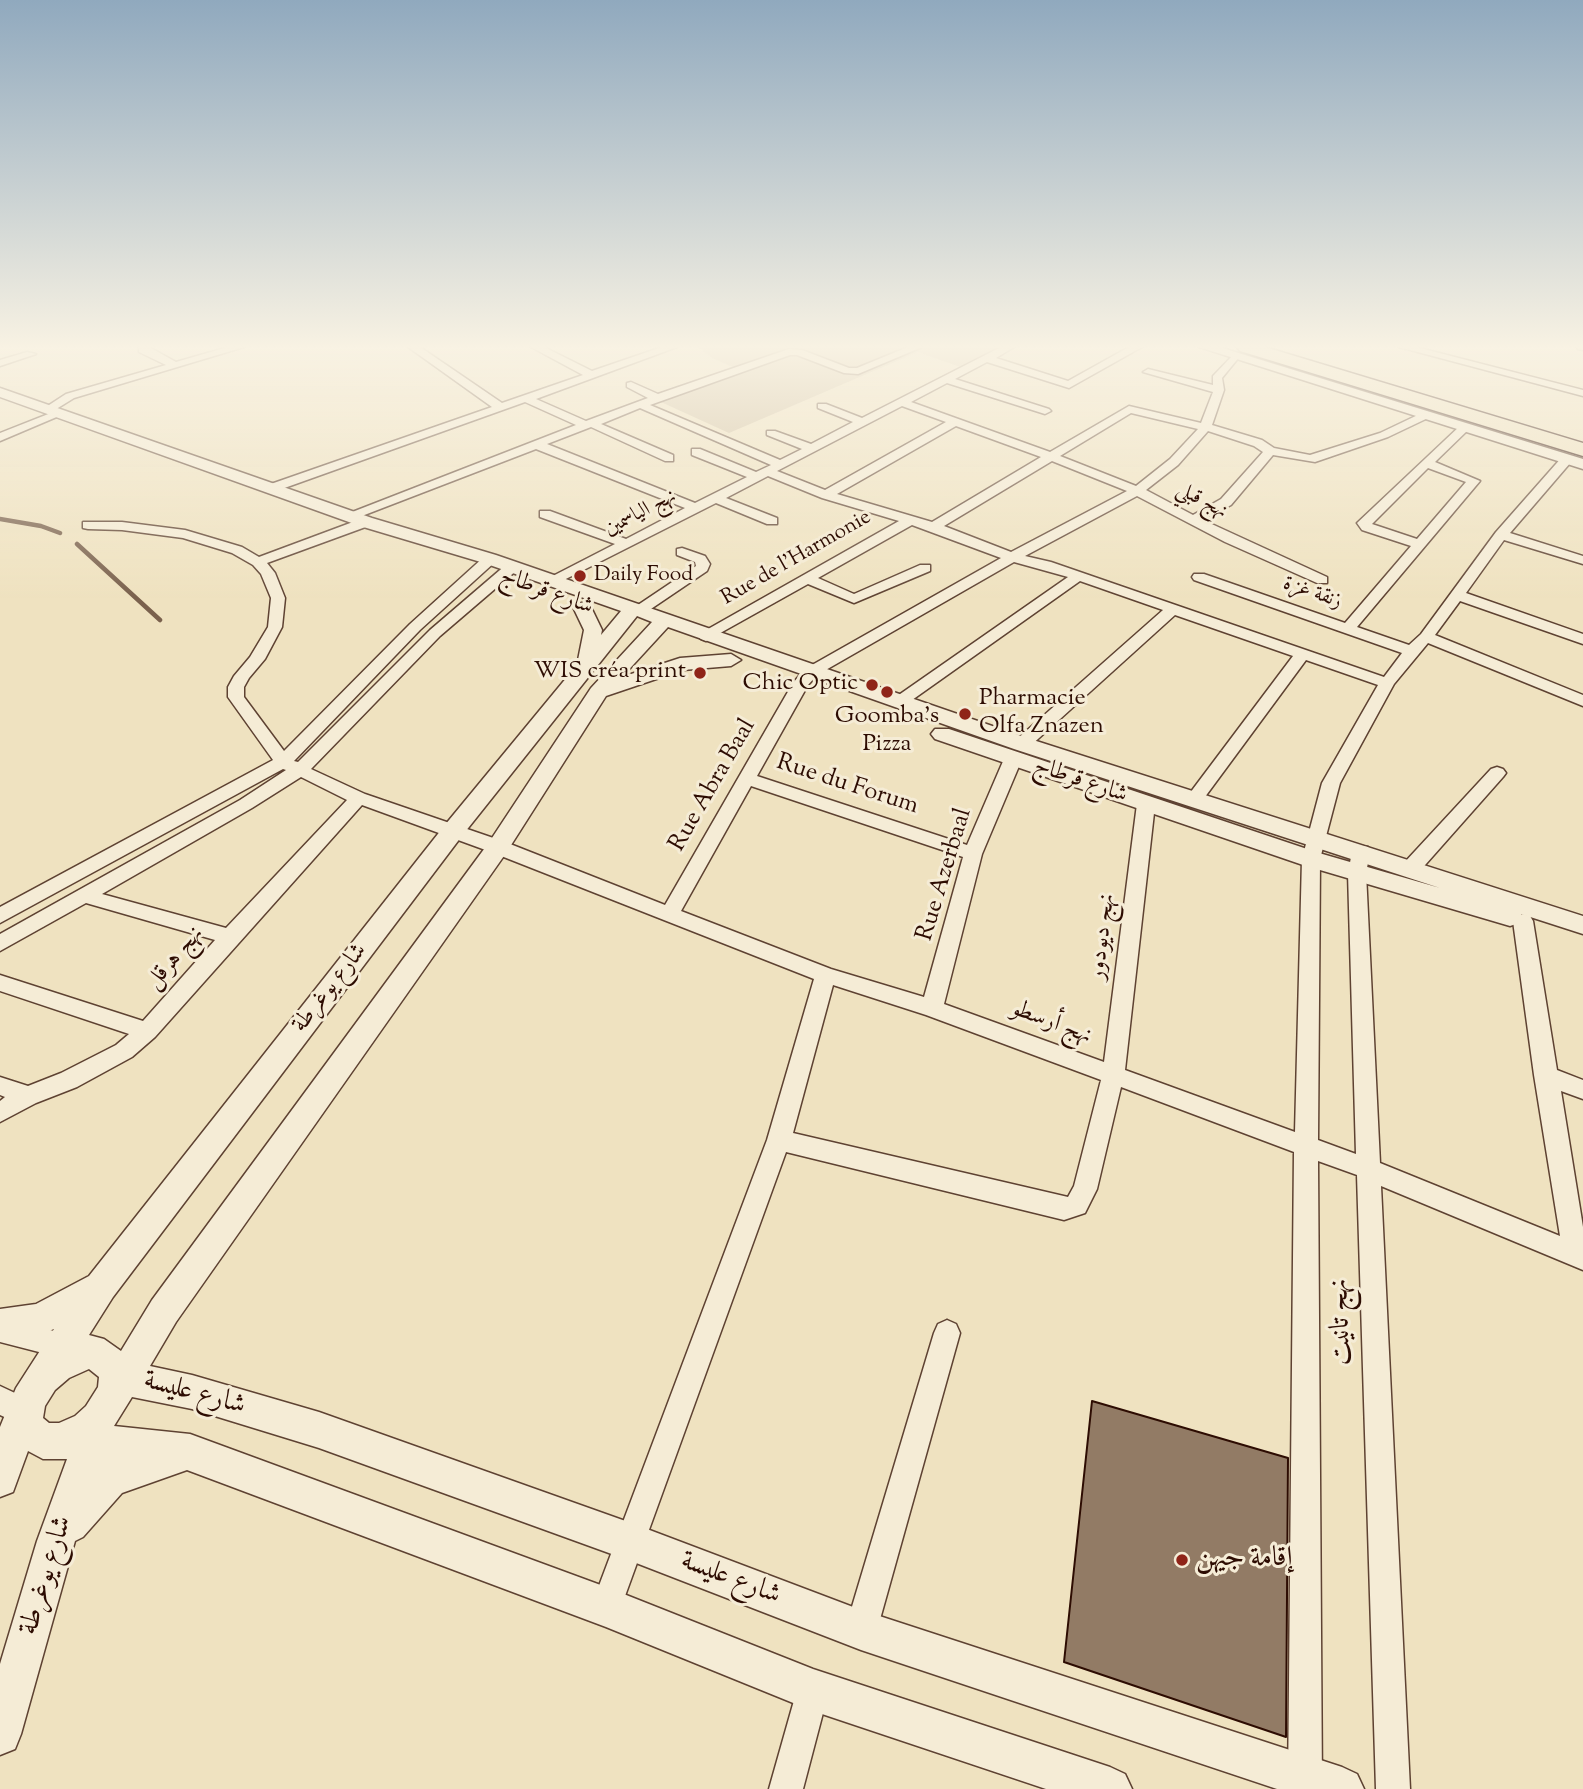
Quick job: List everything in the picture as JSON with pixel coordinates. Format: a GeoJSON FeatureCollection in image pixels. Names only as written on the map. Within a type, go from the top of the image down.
{"type":"FeatureCollection","features":[{"type":"Feature","properties":{"kind":"highway"},"geometry":{"type":"LineString","coordinates":[[1491,430],[1579,458]]}},
{"type":"Feature","properties":{"kind":"street","name":"شارع قرطاج"},"geometry":{"type":"LineString","coordinates":[[109,430],[366,522],[428,541],[582,607],[643,618],[706,636],[806,678],[1018,752],[1193,801],[1313,849]]}},
{"type":"Feature","properties":{"kind":"street"},"geometry":{"type":"LineString","coordinates":[[272,488],[437,430]]}},
{"type":"Feature","properties":{"kind":"street"},"geometry":{"type":"LineString","coordinates":[[349,516],[571,430]]}},
{"type":"Feature","properties":{"kind":"street"},"geometry":{"type":"LineString","coordinates":[[603,430],[669,458]]}},
{"type":"Feature","properties":{"kind":"street"},"geometry":{"type":"LineString","coordinates":[[690,430],[769,471],[826,495],[934,527],[1012,557],[1046,565],[1387,683]]}},
{"type":"Feature","properties":{"kind":"street","name":"نهج الياسمين"},"geometry":{"type":"LineString","coordinates":[[552,582],[850,430]]}},
{"type":"Feature","properties":{"kind":"street"},"geometry":{"type":"LineString","coordinates":[[826,495],[940,430]]}},
{"type":"Feature","properties":{"kind":"street","name":"نهج قبلي"},"geometry":{"type":"LineString","coordinates":[[979,430],[1137,491],[1322,580]]}},
{"type":"Feature","properties":{"kind":"street"},"geometry":{"type":"LineString","coordinates":[[934,527],[1093,430]]}},
{"type":"Feature","properties":{"kind":"street"},"geometry":{"type":"LineString","coordinates":[[806,678],[1012,557],[1137,491],[1174,462],[1203,430]]}},
{"type":"Feature","properties":{"kind":"street"},"geometry":{"type":"LineString","coordinates":[[1215,430],[1241,437],[1270,451],[1306,459],[1325,456],[1351,444],[1393,430]]}},
{"type":"Feature","properties":{"kind":"street"},"geometry":{"type":"LineString","coordinates":[[1418,544],[1364,525],[1461,430]]}},
{"type":"Feature","properties":{"kind":"street"},"geometry":{"type":"LineString","coordinates":[[1478,430],[1579,458]]}},
{"type":"Feature","properties":{"kind":"street"},"geometry":{"type":"LineString","coordinates":[[771,433],[814,449]]}},
{"type":"Feature","properties":{"kind":"street"},"geometry":{"type":"LineString","coordinates":[[536,444],[696,508]]}},
{"type":"Feature","properties":{"kind":"street"},"geometry":{"type":"LineString","coordinates":[[1194,520],[1226,502],[1270,451]]}},
{"type":"Feature","properties":{"kind":"street"},"geometry":{"type":"LineString","coordinates":[[696,452],[769,471]]}},
{"type":"Feature","properties":{"kind":"street"},"geometry":{"type":"LineString","coordinates":[[1305,1784],[1306,1146],[1313,849],[1331,783],[1387,683],[1501,535],[1579,458]]}},
{"type":"Feature","properties":{"kind":"street"},"geometry":{"type":"LineString","coordinates":[[1348,629],[1474,481],[1425,463]]}},
{"type":"Feature","properties":{"kind":"street"},"geometry":{"type":"LineString","coordinates":[[716,498],[772,521]]}},
{"type":"Feature","properties":{"kind":"street"},"geometry":{"type":"LineString","coordinates":[[545,514],[625,543]]}},
{"type":"Feature","properties":{"kind":"street","name":"Rue de l'Harmonie"},"geometry":{"type":"LineString","coordinates":[[706,636],[910,520]]}},
{"type":"Feature","properties":{"kind":"street"},"geometry":{"type":"LineString","coordinates":[[258,562],[366,522]]}},
{"type":"Feature","properties":{"kind":"street"},"geometry":{"type":"LineString","coordinates":[[88,525],[133,527],[185,534],[237,550],[258,562],[275,585],[279,612],[268,643],[236,687],[236,697],[283,762]]}},
{"type":"Feature","properties":{"kind":"street"},"geometry":{"type":"LineString","coordinates":[[1501,535],[1583,561]]}},
{"type":"Feature","properties":{"kind":"street"},"geometry":{"type":"LineString","coordinates":[[643,618],[702,568],[700,559],[682,552]]}},
{"type":"Feature","properties":{"kind":"street"},"geometry":{"type":"LineString","coordinates":[[0,916],[283,762],[405,636],[495,568]]}},
{"type":"Feature","properties":{"kind":"street"},"geometry":{"type":"LineString","coordinates":[[0,943],[246,804],[301,769],[495,568]]}},
{"type":"Feature","properties":{"kind":"street","name":"شارع قرطاج"},"geometry":{"type":"LineString","coordinates":[[495,568],[552,582],[643,618],[731,660],[899,702],[1146,804],[1359,863],[1583,942]]}},
{"type":"Feature","properties":{"kind":"street"},"geometry":{"type":"LineString","coordinates":[[807,578],[854,599],[925,568]]}},
{"type":"Feature","properties":{"kind":"street"},"geometry":{"type":"LineString","coordinates":[[899,702],[1077,577]]}},
{"type":"Feature","properties":{"kind":"street","name":"زنقة غزة"},"geometry":{"type":"LineString","coordinates":[[1199,578],[1348,629],[1419,644],[1583,701]]}},
{"type":"Feature","properties":{"kind":"street"},"geometry":{"type":"LineString","coordinates":[[1457,595],[1583,639]]}},
{"type":"Feature","properties":{"kind":"street"},"geometry":{"type":"LineString","coordinates":[[582,607],[593,631],[590,683],[680,664],[731,660]]}},
{"type":"Feature","properties":{"kind":"street"},"geometry":{"type":"LineString","coordinates":[[1018,752],[1173,609]]}},
{"type":"Feature","properties":{"kind":"street","name":"شارع يوغرطة"},"geometry":{"type":"LineString","coordinates":[[0,1734],[57,1541],[68,1397],[101,1286],[453,831],[590,683],[643,618]]}},
{"type":"Feature","properties":{"kind":"street"},"geometry":{"type":"LineString","coordinates":[[1193,801],[1303,653]]}},
{"type":"Feature","properties":{"kind":"street","name":"Rue Abra Baal"},"geometry":{"type":"LineString","coordinates":[[670,914],[806,678]]}},
{"type":"Feature","properties":{"kind":"street","name":"شارع يوغرطة"},"geometry":{"type":"LineString","coordinates":[[1,1471],[68,1397],[164,1311],[498,847],[590,683]]}},
{"type":"Feature","properties":{"kind":"street","name":"Rue Azerbaal"},"geometry":{"type":"LineString","coordinates":[[932,1008],[973,854],[1018,752]]}},
{"type":"Feature","properties":{"kind":"street","name":"نهج أرسطو"},"geometry":{"type":"LineString","coordinates":[[283,762],[359,798],[498,847],[825,975],[932,1008],[1368,1169],[1579,1257]]}},
{"type":"Feature","properties":{"kind":"street"},"geometry":{"type":"LineString","coordinates":[[1411,868],[1497,773]]}},
{"type":"Feature","properties":{"kind":"street","name":"Rue du Forum"},"geometry":{"type":"LineString","coordinates":[[746,778],[973,854]]}},
{"type":"Feature","properties":{"kind":"street","name":"نهج هرقل"},"geometry":{"type":"LineString","coordinates":[[0,1112],[124,1051],[147,1031],[359,798]]}},
{"type":"Feature","properties":{"kind":"street","name":"نهج ديودور"},"geometry":{"type":"LineString","coordinates":[[779,1140],[1064,1209],[1076,1205],[1085,1189],[1113,1076],[1146,804]]}},
{"type":"Feature","properties":{"kind":"street","name":"شارع قرطاج"},"geometry":{"type":"LineString","coordinates":[[1359,863],[1411,868],[1583,925]]}},
{"type":"Feature","properties":{"kind":"street","name":"نهج تانيت"},"geometry":{"type":"LineString","coordinates":[[1359,863],[1368,1169],[1393,1789]]}},
{"type":"Feature","properties":{"kind":"street"},"geometry":{"type":"LineString","coordinates":[[84,895],[230,937]]}},
{"type":"Feature","properties":{"kind":"street"},"geometry":{"type":"LineString","coordinates":[[1523,921],[1545,1075],[1579,1257]]}},
{"type":"Feature","properties":{"kind":"street"},"geometry":{"type":"LineString","coordinates":[[606,1607],[779,1140],[825,975]]}},
{"type":"Feature","properties":{"kind":"street"},"geometry":{"type":"LineString","coordinates":[[0,983],[147,1031]]}},
{"type":"Feature","properties":{"kind":"street"},"geometry":{"type":"LineString","coordinates":[[1545,1075],[1583,1090]]}},
{"type":"Feature","properties":{"kind":"street"},"geometry":{"type":"LineString","coordinates":[[0,1086],[28,1096]]}},
{"type":"Feature","properties":{"kind":"street"},"geometry":{"type":"LineString","coordinates":[[0,1327],[36,1320],[101,1286]]}},
{"type":"Feature","properties":{"kind":"street"},"geometry":{"type":"LineString","coordinates":[[164,1311],[147,1346],[152,1377],[192,1392]]}},
{"type":"Feature","properties":{"kind":"street","name":"شارع عليسة"},"geometry":{"type":"LineString","coordinates":[[0,1327],[68,1397],[190,1451],[606,1607],[813,1690],[1110,1789]]}},
{"type":"Feature","properties":{"kind":"street"},"geometry":{"type":"LineString","coordinates":[[861,1630],[947,1333]]}},
{"type":"Feature","properties":{"kind":"street","name":"شارع عليسة"},"geometry":{"type":"LineString","coordinates":[[68,1397],[192,1392],[319,1430],[631,1542],[861,1630],[1305,1784],[1342,1789]]}},
{"type":"Feature","properties":{"kind":"street"},"geometry":{"type":"LineString","coordinates":[[57,1541],[96,1492],[110,1479],[190,1451]]}},
{"type":"Feature","properties":{"kind":"street"},"geometry":{"type":"LineString","coordinates":[[786,1789],[813,1690]]}},
{"type":"Feature","properties":{"kind":"building","name":"إقامة جيهن"},"geometry":{"type":"Polygon","coordinates":[[[1092,1401],[1288,1458],[1286,1737],[1064,1662],[1092,1401]]]}},
{"type":"Feature","properties":{"kind":"waterway"},"geometry":{"type":"LineString","coordinates":[[0,519],[41,526],[60,533]]}},
{"type":"Feature","properties":{"kind":"waterway"},"geometry":{"type":"LineString","coordinates":[[77,544],[160,620]]}},
{"type":"Feature","properties":{"kind":"place","name":"Daily Food"},"geometry":{"type":"Point","coordinates":[580,576]}},
{"type":"Feature","properties":{"kind":"place","name":"WIS créa print"},"geometry":{"type":"Point","coordinates":[700,673]}},
{"type":"Feature","properties":{"kind":"place","name":"Chic Optic"},"geometry":{"type":"Point","coordinates":[872,685]}},
{"type":"Feature","properties":{"kind":"place","name":"Goomba's Pizza"},"geometry":{"type":"Point","coordinates":[887,692]}},
{"type":"Feature","properties":{"kind":"place","name":"Pharmacie Olfa Znazen"},"geometry":{"type":"Point","coordinates":[965,714]}},
{"type":"Feature","properties":{"kind":"place","name":"إقامة جيهن"},"geometry":{"type":"Point","coordinates":[1182,1560]}}]}
